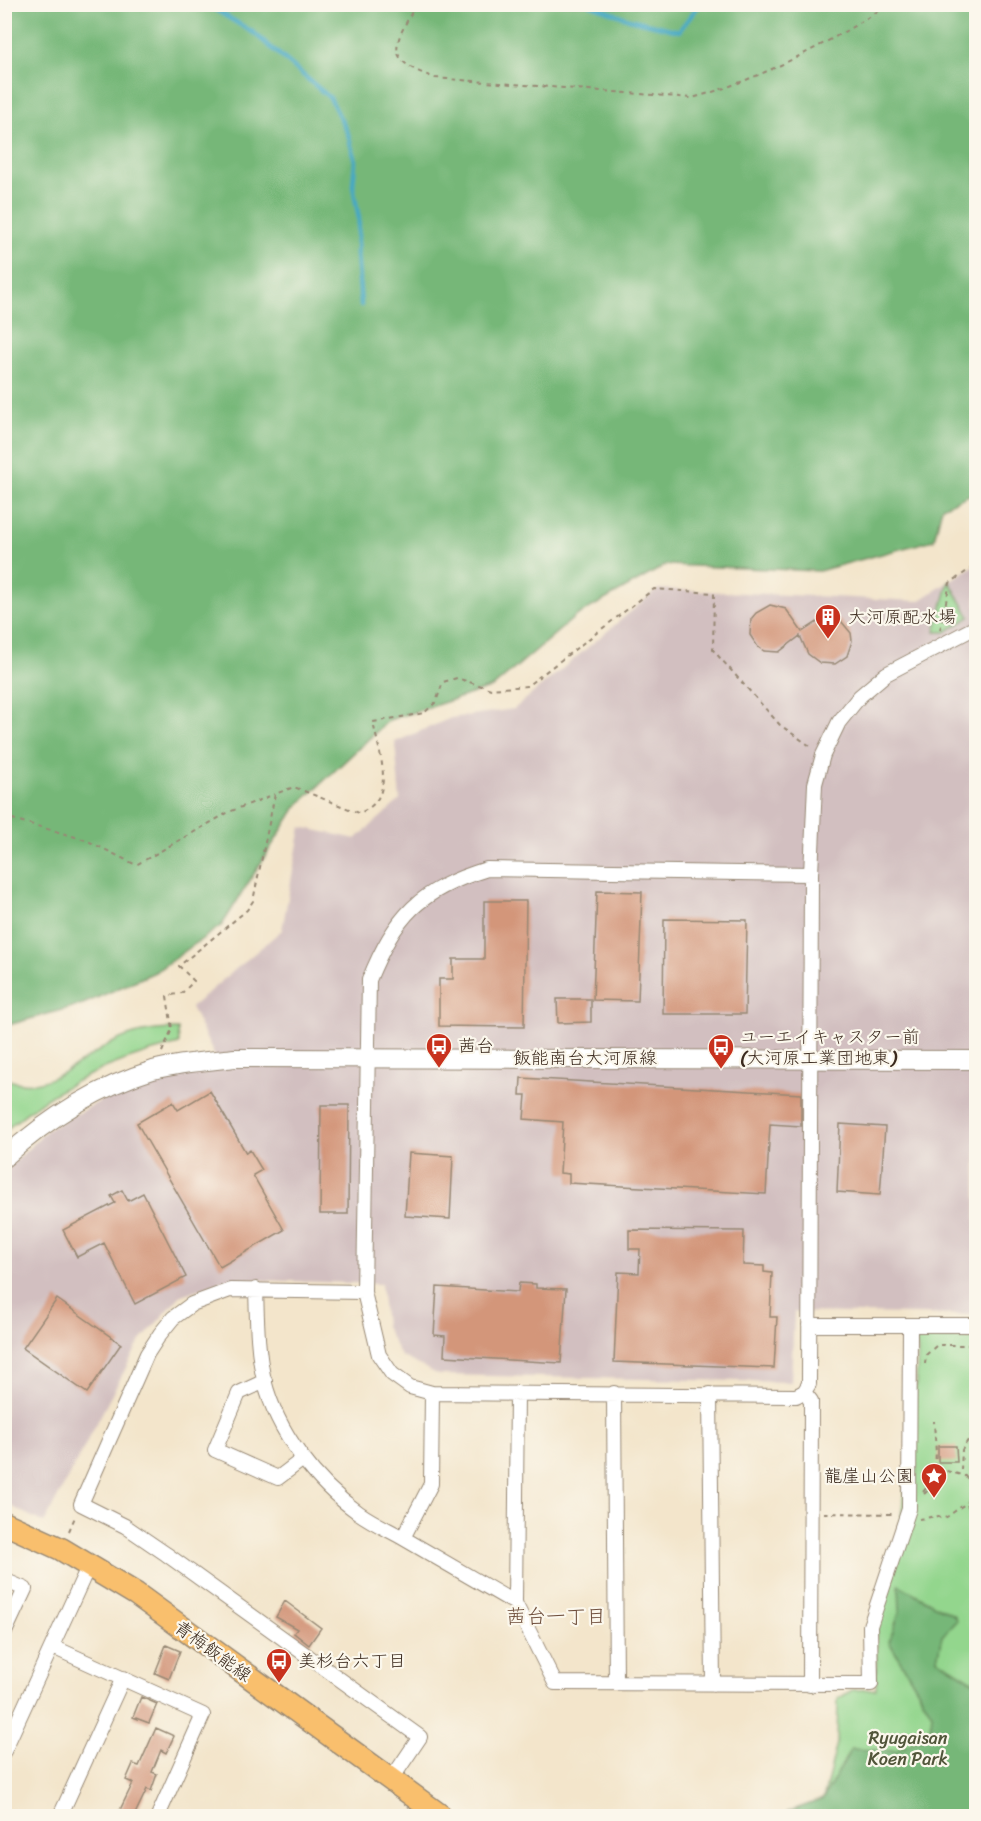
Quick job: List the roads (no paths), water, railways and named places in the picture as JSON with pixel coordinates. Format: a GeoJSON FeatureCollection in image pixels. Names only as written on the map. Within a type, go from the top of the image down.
{"type":"FeatureCollection","features":[{"type":"Feature","properties":{"kind":"main road","name":"青梅飯能線"},"geometry":{"type":"LineString","coordinates":[[4,1523],[61,1549],[136,1594],[441,1816]]}},
{"type":"Feature","properties":{"kind":"street"},"geometry":{"type":"LineString","coordinates":[[811,874],[487,869],[453,880],[424,896],[401,919],[380,952],[369,980],[370,1057],[364,1292],[370,1326],[379,1355],[392,1374],[410,1387],[432,1393],[796,1396],[804,1392],[809,1384],[812,811],[823,754],[839,722],[860,696],[886,674],[976,627]]}},
{"type":"Feature","properties":{"kind":"street","name":"飯能南台大河原線"},"geometry":{"type":"LineString","coordinates":[[4,1158],[67,1109],[116,1084],[154,1070],[235,1058],[976,1060]]}},
{"type":"Feature","properties":{"kind":"street"},"geometry":{"type":"LineString","coordinates":[[364,1292],[256,1288],[230,1290],[209,1295],[173,1318],[147,1354],[81,1504],[125,1526],[166,1554],[420,1737],[391,1780]]}},
{"type":"Feature","properties":{"kind":"street"},"geometry":{"type":"LineString","coordinates":[[256,1288],[257,1331],[264,1381],[282,1423],[303,1459],[328,1487],[359,1513],[515,1603]]}},
{"type":"Feature","properties":{"kind":"street"},"geometry":{"type":"LineString","coordinates":[[809,1324],[976,1325]]}},
{"type":"Feature","properties":{"kind":"street"},"geometry":{"type":"LineString","coordinates":[[517,1393],[515,1603],[555,1683],[871,1684],[870,1626],[914,1517],[910,1325]]}},
{"type":"Feature","properties":{"kind":"street"},"geometry":{"type":"LineString","coordinates":[[264,1381],[239,1393],[215,1450],[278,1478],[303,1459]]}},
{"type":"Feature","properties":{"kind":"street"},"geometry":{"type":"LineString","coordinates":[[804,1392],[811,1401],[810,1685]]}},
{"type":"Feature","properties":{"kind":"street"},"geometry":{"type":"LineString","coordinates":[[403,1538],[431,1484],[432,1393]]}},
{"type":"Feature","properties":{"kind":"street"},"geometry":{"type":"LineString","coordinates":[[614,1393],[616,1683]]}},
{"type":"Feature","properties":{"kind":"street"},"geometry":{"type":"LineString","coordinates":[[710,1394],[713,1684]]}},
{"type":"Feature","properties":{"kind":"street"},"geometry":{"type":"LineString","coordinates":[[4,1751],[89,1565]]}},
{"type":"Feature","properties":{"kind":"street"},"geometry":{"type":"LineString","coordinates":[[4,1580],[25,1589],[4,1634]]}},
{"type":"Feature","properties":{"kind":"street"},"geometry":{"type":"LineString","coordinates":[[52,1647],[203,1714],[158,1816]]}},
{"type":"Feature","properties":{"kind":"street"},"geometry":{"type":"LineString","coordinates":[[60,1816],[123,1678]]}},
{"type":"Feature","properties":{"kind":"waterway"},"geometry":{"type":"LineString","coordinates":[[206,4],[254,33],[330,98],[348,134],[355,161],[353,186],[359,219],[357,253],[361,305]]}},
{"type":"Feature","properties":{"kind":"waterway"},"geometry":{"type":"LineString","coordinates":[[589,4],[629,19],[679,31],[700,4]]}},
{"type":"Feature","properties":{"kind":"place","name":"大河原配水場"},"geometry":{"type":"Point","coordinates":[828,640]}},
{"type":"Feature","properties":{"kind":"place","name":"茜台"},"geometry":{"type":"Point","coordinates":[439,1069]}},
{"type":"Feature","properties":{"kind":"place","name":"ユーエイキャスター前 (大河原工業団地東)"},"geometry":{"type":"Point","coordinates":[721,1070]}},
{"type":"Feature","properties":{"kind":"place","name":"龍崖山公園"},"geometry":{"type":"Point","coordinates":[934,1499]}},
{"type":"Feature","properties":{"kind":"place","name":"美杉台六丁目"},"geometry":{"type":"Point","coordinates":[279,1684]}},
{"type":"Feature","properties":{"kind":"district","name":"茜台一丁目"},"geometry":{"type":"Point","coordinates":[556,1616]}},
{"type":"Feature","properties":{"kind":"park label","name":"Ryugaisan Koen Park"},"geometry":{"type":"Point","coordinates":[908,1748]}}]}
